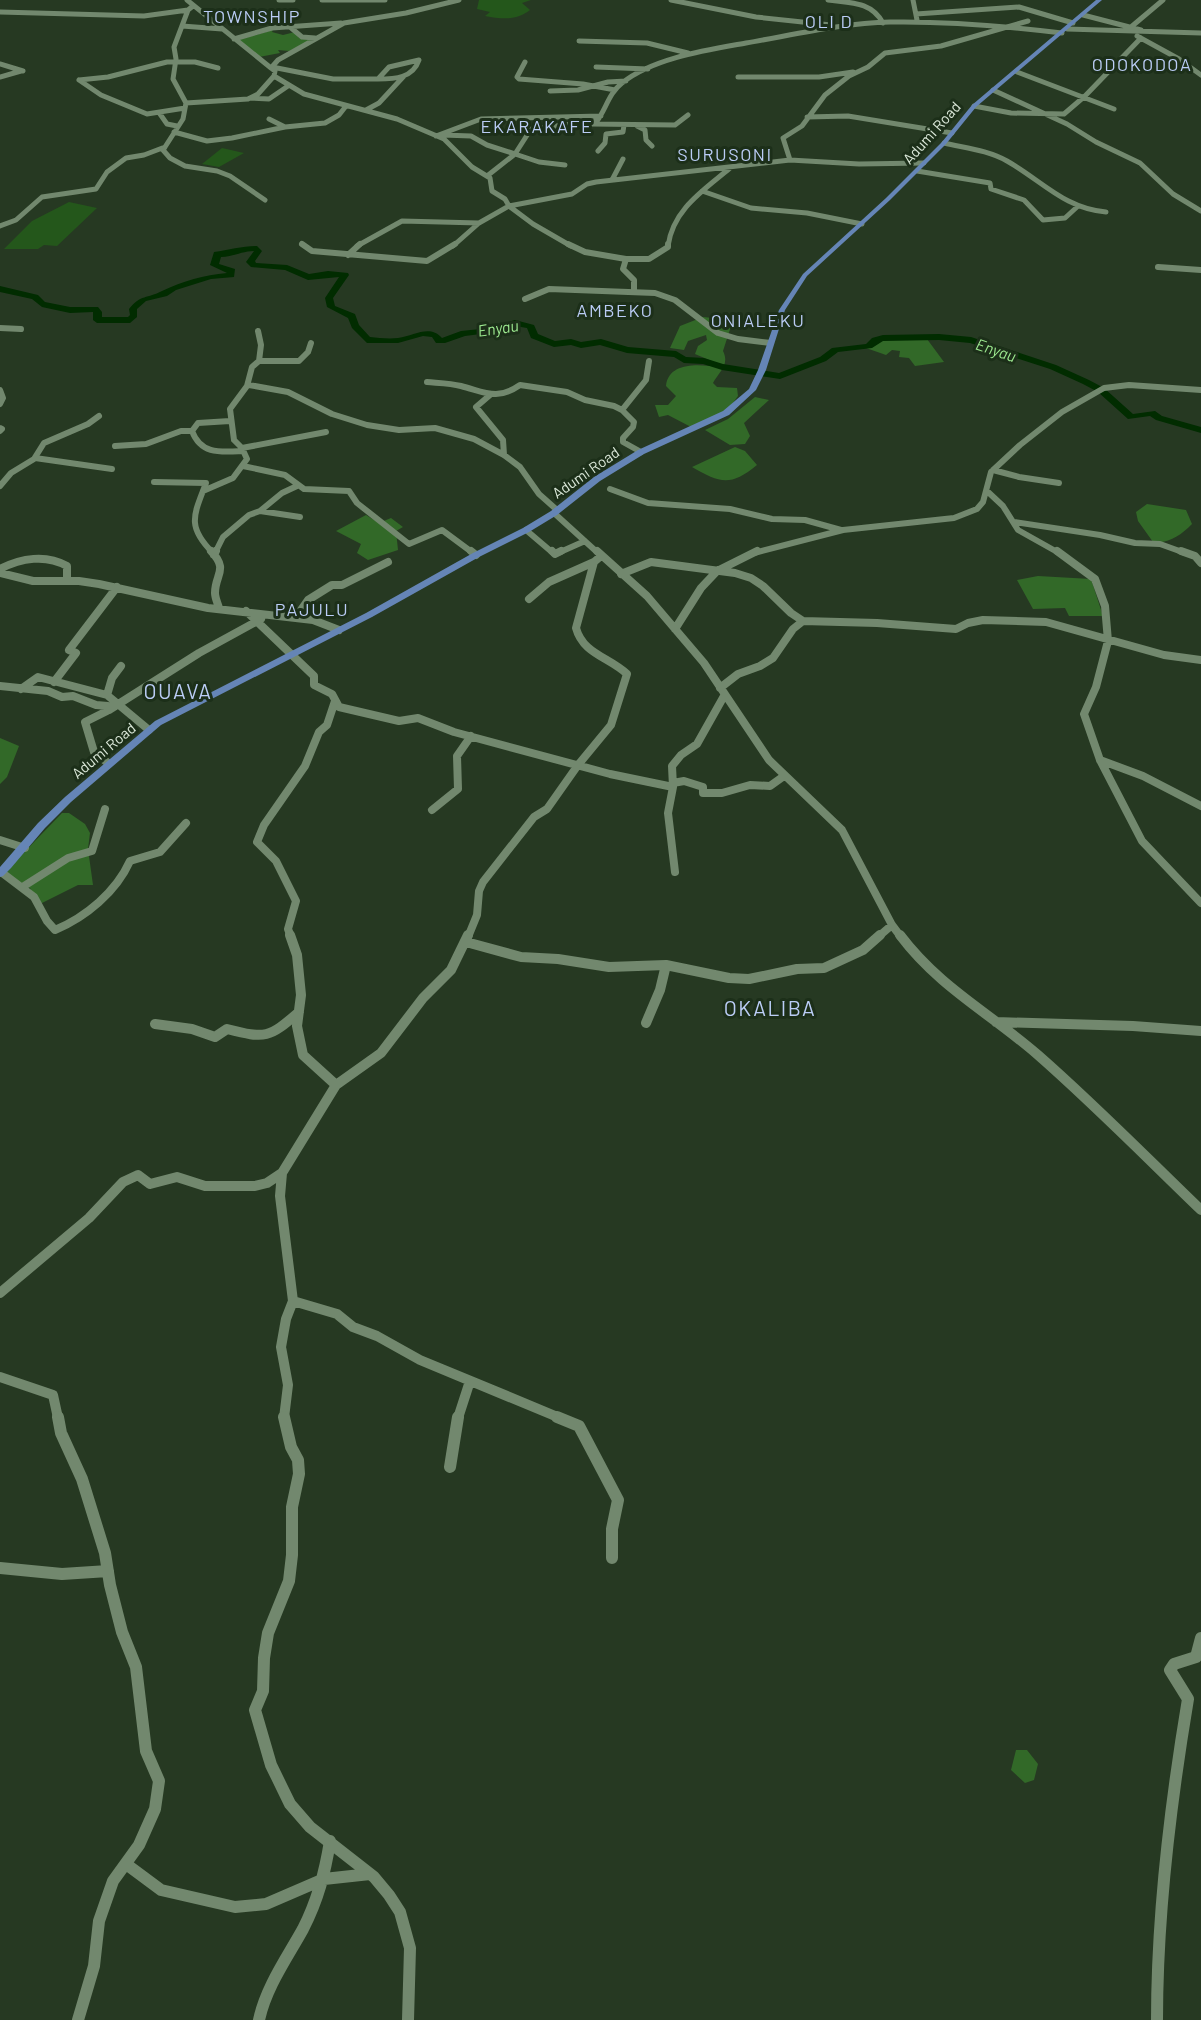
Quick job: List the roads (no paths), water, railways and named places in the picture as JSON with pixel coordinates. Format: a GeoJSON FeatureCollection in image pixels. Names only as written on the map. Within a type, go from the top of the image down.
{"type":"FeatureCollection","features":[{"type":"Feature","properties":{"kind":"main road","name":"Adumi Road"},"geometry":{"type":"LineString","coordinates":[[0,872],[25,848],[54,813],[108,763],[158,723],[291,656],[526,530],[555,512],[597,479],[640,452],[726,413],[752,390],[782,310],[795,288],[821,260],[917,171],[944,143],[974,106],[1017,72],[1099,0]]}},
{"type":"Feature","properties":{"kind":"street"},"geometry":{"type":"LineString","coordinates":[[187,0],[275,72],[258,94],[249,98]]}},
{"type":"Feature","properties":{"kind":"street"},"geometry":{"type":"LineString","coordinates":[[279,0],[293,0]]}},
{"type":"Feature","properties":{"kind":"street"},"geometry":{"type":"LineString","coordinates":[[322,0],[382,0]]}},
{"type":"Feature","properties":{"kind":"street"},"geometry":{"type":"LineString","coordinates":[[234,39],[272,28],[318,23],[344,24],[406,14],[459,0]]}},
{"type":"Feature","properties":{"kind":"street"},"geometry":{"type":"LineString","coordinates":[[671,0],[756,17],[848,27]]}},
{"type":"Feature","properties":{"kind":"street"},"geometry":{"type":"LineString","coordinates":[[828,0],[868,2],[877,9],[883,23]]}},
{"type":"Feature","properties":{"kind":"street"},"geometry":{"type":"LineString","coordinates":[[913,0],[917,22]]}},
{"type":"Feature","properties":{"kind":"street"},"geometry":{"type":"LineString","coordinates":[[1132,30],[1163,0]]}},
{"type":"Feature","properties":{"kind":"street"},"geometry":{"type":"LineString","coordinates":[[193,6],[189,10],[174,47],[176,62],[173,79],[185,106],[184,116],[164,150],[166,154],[183,165],[226,174],[265,200]]}},
{"type":"Feature","properties":{"kind":"street"},"geometry":{"type":"LineString","coordinates":[[916,14],[1019,7],[1073,23]]}},
{"type":"Feature","properties":{"kind":"street"},"geometry":{"type":"LineString","coordinates":[[0,12],[167,16],[189,10]]}},
{"type":"Feature","properties":{"kind":"street"},"geometry":{"type":"LineString","coordinates":[[1083,15],[1149,33],[1200,32]]}},
{"type":"Feature","properties":{"kind":"street"},"geometry":{"type":"LineString","coordinates":[[790,160],[783,138],[802,126],[825,95],[849,76],[862,71],[881,56],[891,51],[941,46],[1028,21]]}},
{"type":"Feature","properties":{"kind":"street"},"geometry":{"type":"LineString","coordinates":[[592,124],[601,116],[615,90],[626,81],[648,69],[688,53],[883,23],[1012,26],[1064,31],[1132,30],[1141,38],[1185,62],[1201,75]]}},
{"type":"Feature","properties":{"kind":"street"},"geometry":{"type":"LineString","coordinates":[[271,67],[278,60],[315,38],[344,24]]}},
{"type":"Feature","properties":{"kind":"street"},"geometry":{"type":"LineString","coordinates":[[182,26],[222,29]]}},
{"type":"Feature","properties":{"kind":"street"},"geometry":{"type":"LineString","coordinates":[[290,27],[302,37],[315,38]]}},
{"type":"Feature","properties":{"kind":"street"},"geometry":{"type":"LineString","coordinates":[[974,106],[1047,116],[1064,114],[1085,96],[1141,38]]}},
{"type":"Feature","properties":{"kind":"street"},"geometry":{"type":"LineString","coordinates":[[579,41],[647,43],[688,53]]}},
{"type":"Feature","properties":{"kind":"street"},"geometry":{"type":"LineString","coordinates":[[365,111],[379,103],[404,76],[416,69],[419,60],[395,63],[380,74],[378,79]]}},
{"type":"Feature","properties":{"kind":"street"},"geometry":{"type":"LineString","coordinates":[[218,68],[195,62],[176,62],[148,65],[108,77],[79,80],[101,95],[147,114],[160,114],[185,106],[249,98],[269,99],[288,86]]}},
{"type":"Feature","properties":{"kind":"street"},"geometry":{"type":"LineString","coordinates":[[525,62],[519,79],[615,90]]}},
{"type":"Feature","properties":{"kind":"street"},"geometry":{"type":"LineString","coordinates":[[0,64],[23,71],[0,77]]}},
{"type":"Feature","properties":{"kind":"street"},"geometry":{"type":"LineString","coordinates":[[271,67],[333,79],[378,79],[404,76]]}},
{"type":"Feature","properties":{"kind":"street"},"geometry":{"type":"LineString","coordinates":[[596,68],[648,69]]}},
{"type":"Feature","properties":{"kind":"street"},"geometry":{"type":"LineString","coordinates":[[738,78],[819,77],[862,71]]}},
{"type":"Feature","properties":{"kind":"street"},"geometry":{"type":"LineString","coordinates":[[1017,72],[1085,96],[1114,109]]}},
{"type":"Feature","properties":{"kind":"street"},"geometry":{"type":"LineString","coordinates":[[274,76],[288,86],[312,97],[407,123],[438,135],[472,166],[488,176],[491,180],[492,191],[505,199],[522,218],[583,251],[626,259],[649,259],[668,247],[670,232],[679,214],[690,201],[730,168]]}},
{"type":"Feature","properties":{"kind":"street"},"geometry":{"type":"LineString","coordinates":[[550,91],[626,81]]}},
{"type":"Feature","properties":{"kind":"street"},"geometry":{"type":"LineString","coordinates":[[993,90],[1067,124],[1104,146],[1140,163],[1173,194],[1201,211]]}},
{"type":"Feature","properties":{"kind":"street"},"geometry":{"type":"LineString","coordinates":[[174,132],[209,141],[327,122],[339,115],[346,106]]}},
{"type":"Feature","properties":{"kind":"street"},"geometry":{"type":"LineString","coordinates":[[160,114],[167,124],[177,126]]}},
{"type":"Feature","properties":{"kind":"street"},"geometry":{"type":"LineString","coordinates":[[488,176],[523,146],[527,133],[531,129],[592,124],[675,125],[688,115]]}},
{"type":"Feature","properties":{"kind":"street"},"geometry":{"type":"LineString","coordinates":[[438,135],[482,119],[601,116]]}},
{"type":"Feature","properties":{"kind":"street"},"geometry":{"type":"LineString","coordinates":[[807,117],[848,116],[952,133]]}},
{"type":"Feature","properties":{"kind":"street"},"geometry":{"type":"LineString","coordinates":[[269,119],[285,127]]}},
{"type":"Feature","properties":{"kind":"street"},"geometry":{"type":"LineString","coordinates":[[598,151],[605,143],[606,134],[623,132],[624,125]]}},
{"type":"Feature","properties":{"kind":"street"},"geometry":{"type":"LineString","coordinates":[[637,126],[645,130],[646,141],[652,146]]}},
{"type":"Feature","properties":{"kind":"street"},"geometry":{"type":"LineString","coordinates":[[438,135],[469,136],[487,145],[539,162],[565,165]]}},
{"type":"Feature","properties":{"kind":"street"},"geometry":{"type":"LineString","coordinates":[[944,143],[1006,161],[1077,207],[1091,213],[1106,212]]}},
{"type":"Feature","properties":{"kind":"street"},"geometry":{"type":"LineString","coordinates":[[0,226],[16,220],[42,197],[96,189],[107,172],[126,158],[144,155],[165,147]]}},
{"type":"Feature","properties":{"kind":"street"},"geometry":{"type":"LineString","coordinates":[[612,180],[623,159]]}},
{"type":"Feature","properties":{"kind":"street"},"geometry":{"type":"LineString","coordinates":[[302,244],[312,251],[427,261],[440,255],[470,234],[479,222],[509,206],[572,194],[587,184],[790,160],[859,164],[924,163]]}},
{"type":"Feature","properties":{"kind":"street"},"geometry":{"type":"LineString","coordinates":[[917,171],[990,183],[991,189],[1024,200],[1043,220],[1065,218],[1077,207]]}},
{"type":"Feature","properties":{"kind":"street"},"geometry":{"type":"LineString","coordinates":[[702,191],[751,208],[807,213],[862,224]]}},
{"type":"Feature","properties":{"kind":"street"},"geometry":{"type":"LineString","coordinates":[[348,255],[355,247],[402,221],[479,222]]}},
{"type":"Feature","properties":{"kind":"street"},"geometry":{"type":"LineString","coordinates":[[626,259],[623,269],[634,280],[634,292]]}},
{"type":"Feature","properties":{"kind":"street"},"geometry":{"type":"LineString","coordinates":[[1158,267],[1201,270]]}},
{"type":"Feature","properties":{"kind":"street"},"geometry":{"type":"LineString","coordinates":[[525,299],[546,289],[655,293],[670,297],[718,333],[738,339],[771,343]]}},
{"type":"Feature","properties":{"kind":"street"},"geometry":{"type":"LineString","coordinates":[[0,328],[21,328]]}},
{"type":"Feature","properties":{"kind":"street"},"geometry":{"type":"LineString","coordinates":[[258,331],[261,345],[259,361]]}},
{"type":"Feature","properties":{"kind":"street"},"geometry":{"type":"LineString","coordinates":[[203,491],[233,478],[246,459],[242,449],[234,440],[230,421],[231,405],[249,384],[252,366],[259,361],[299,360],[308,352],[311,343]]}},
{"type":"Feature","properties":{"kind":"street"},"geometry":{"type":"LineString","coordinates":[[622,410],[646,380],[649,361]]}},
{"type":"Feature","properties":{"kind":"street"},"geometry":{"type":"LineString","coordinates":[[427,382],[458,385],[490,395],[508,393],[520,385],[572,393],[585,400],[611,405],[622,410],[634,424],[623,438],[623,442],[640,452]]}},
{"type":"Feature","properties":{"kind":"street"},"geometry":{"type":"LineString","coordinates":[[249,384],[288,392],[332,414],[373,426],[404,430],[427,427],[454,433],[504,454],[526,473],[539,494],[585,541],[597,560],[621,574],[647,596],[704,663],[769,760],[842,830],[892,926],[919,960],[952,990],[1037,1054],[1201,1210]]}},
{"type":"Feature","properties":{"kind":"street"},"geometry":{"type":"LineString","coordinates":[[675,629],[701,588],[717,571],[761,549],[843,530],[962,516],[981,506],[987,491],[988,477],[993,470],[1062,412],[1101,390],[1129,385],[1201,390]]}},
{"type":"Feature","properties":{"kind":"street"},"geometry":{"type":"LineString","coordinates":[[0,390],[3,398],[0,404]]}},
{"type":"Feature","properties":{"kind":"street"},"geometry":{"type":"LineString","coordinates":[[490,395],[476,407],[503,440],[504,454]]}},
{"type":"Feature","properties":{"kind":"street"},"geometry":{"type":"LineString","coordinates":[[0,486],[9,475],[35,458],[44,443],[60,434],[88,424],[99,416]]}},
{"type":"Feature","properties":{"kind":"street"},"geometry":{"type":"LineString","coordinates":[[115,446],[146,444],[181,431],[192,431],[199,423],[230,421]]}},
{"type":"Feature","properties":{"kind":"street"},"geometry":{"type":"LineString","coordinates":[[192,431],[194,441],[202,448],[218,451],[242,449],[326,432]]}},
{"type":"Feature","properties":{"kind":"street"},"geometry":{"type":"LineString","coordinates":[[35,458],[112,469]]}},
{"type":"Feature","properties":{"kind":"street"},"geometry":{"type":"LineString","coordinates":[[243,466],[285,475],[297,486],[308,490],[349,491],[357,503],[409,544],[442,531],[476,555]]}},
{"type":"Feature","properties":{"kind":"street"},"geometry":{"type":"LineString","coordinates":[[993,470],[1059,483]]}},
{"type":"Feature","properties":{"kind":"street"},"geometry":{"type":"LineString","coordinates":[[154,482],[205,481],[199,497],[194,529],[198,539],[214,555],[221,566],[215,593],[219,608]]}},
{"type":"Feature","properties":{"kind":"street"},"geometry":{"type":"LineString","coordinates":[[214,555],[223,537],[249,515],[260,511],[282,493],[297,486]]}},
{"type":"Feature","properties":{"kind":"street"},"geometry":{"type":"LineString","coordinates":[[610,489],[648,503],[730,509],[772,519],[799,519],[843,530]]}},
{"type":"Feature","properties":{"kind":"street"},"geometry":{"type":"LineString","coordinates":[[987,491],[993,495],[1021,532],[1060,553],[1095,579],[1105,606],[1108,641],[1095,687],[1084,714],[1100,760],[1142,841],[1201,903]]}},
{"type":"Feature","properties":{"kind":"street"},"geometry":{"type":"LineString","coordinates":[[260,511],[300,517]]}},
{"type":"Feature","properties":{"kind":"street"},"geometry":{"type":"LineString","coordinates":[[820,523],[831,516]]}},
{"type":"Feature","properties":{"kind":"street"},"geometry":{"type":"LineString","coordinates":[[1014,522],[1100,535],[1135,543],[1160,544],[1195,556],[1201,563]]}},
{"type":"Feature","properties":{"kind":"street"},"geometry":{"type":"LineString","coordinates":[[526,530],[555,554],[585,541]]}},
{"type":"Feature","properties":{"kind":"street"},"geometry":{"type":"LineString","coordinates":[[0,571],[12,561],[58,559],[67,566],[67,580]]}},
{"type":"Feature","properties":{"kind":"street"},"geometry":{"type":"LineString","coordinates":[[529,599],[549,582],[597,560]]}},
{"type":"Feature","properties":{"kind":"street"},"geometry":{"type":"LineString","coordinates":[[0,1293],[89,1218],[123,1182],[132,1176],[138,1175],[150,1184],[177,1177],[205,1186],[255,1186],[267,1183],[282,1173],[336,1085],[381,1053],[423,999],[451,970],[477,915],[479,891],[483,882],[534,817],[547,809],[578,765],[611,725],[616,714],[627,674],[591,652],[577,637],[576,628],[597,560]]}},
{"type":"Feature","properties":{"kind":"street"},"geometry":{"type":"LineString","coordinates":[[296,617],[308,600],[332,585],[342,585],[388,562]]}},
{"type":"Feature","properties":{"kind":"street"},"geometry":{"type":"LineString","coordinates":[[621,574],[651,562],[662,562],[752,578],[803,621],[877,623],[956,629],[968,623],[983,620],[1027,620],[1046,622],[1164,655],[1201,660]]}},
{"type":"Feature","properties":{"kind":"street"},"geometry":{"type":"LineString","coordinates":[[0,571],[33,580],[67,580],[117,587],[219,608],[270,616],[296,617],[313,620],[339,630]]}},
{"type":"Feature","properties":{"kind":"street"},"geometry":{"type":"LineString","coordinates":[[48,691],[76,653],[69,650],[117,587]]}},
{"type":"Feature","properties":{"kind":"street"},"geometry":{"type":"LineString","coordinates":[[246,611],[314,676],[314,685],[332,693],[339,707],[399,721],[418,718],[471,736],[578,765],[673,787]]}},
{"type":"Feature","properties":{"kind":"street"},"geometry":{"type":"LineString","coordinates":[[108,763],[94,752],[85,722],[119,704],[199,653],[257,620],[270,616]]}},
{"type":"Feature","properties":{"kind":"street"},"geometry":{"type":"LineString","coordinates":[[673,787],[672,766],[681,755],[697,744],[722,692],[738,674],[760,666],[773,658],[793,629],[803,621]]}},
{"type":"Feature","properties":{"kind":"street"},"geometry":{"type":"LineString","coordinates":[[107,695],[112,678],[121,666]]}},
{"type":"Feature","properties":{"kind":"street"},"geometry":{"type":"LineString","coordinates":[[21,689],[39,677],[107,695],[149,730]]}},
{"type":"Feature","properties":{"kind":"street"},"geometry":{"type":"LineString","coordinates":[[0,686],[48,691],[62,697],[73,696],[96,705],[108,706],[109,710]]}},
{"type":"Feature","properties":{"kind":"street"},"geometry":{"type":"LineString","coordinates":[[335,701],[327,725],[319,732],[305,766],[264,825],[257,842],[276,861],[296,901],[288,929],[297,955],[301,995],[297,1026],[303,1056],[336,1085]]}},
{"type":"Feature","properties":{"kind":"street"},"geometry":{"type":"LineString","coordinates":[[432,810],[458,789],[455,775],[459,765],[457,756],[471,736]]}},
{"type":"Feature","properties":{"kind":"street"},"geometry":{"type":"LineString","coordinates":[[1100,760],[1143,776],[1201,806]]}},
{"type":"Feature","properties":{"kind":"street"},"geometry":{"type":"LineString","coordinates":[[675,872],[668,813],[673,783],[679,780],[686,781],[703,788],[703,793],[722,793],[750,784],[770,786],[784,776]]}},
{"type":"Feature","properties":{"kind":"street"},"geometry":{"type":"LineString","coordinates":[[24,886],[68,858],[92,852],[105,809]]}},
{"type":"Feature","properties":{"kind":"street"},"geometry":{"type":"LineString","coordinates":[[0,872],[24,886],[38,901],[48,925],[55,930],[68,926],[107,896],[128,868],[130,861],[160,852],[186,823]]}},
{"type":"Feature","properties":{"kind":"street"},"geometry":{"type":"LineString","coordinates":[[0,840],[25,848]]}},
{"type":"Feature","properties":{"kind":"street"},"geometry":{"type":"LineString","coordinates":[[466,942],[521,957],[558,958],[609,967],[666,965],[729,978],[749,979],[797,969],[824,968],[863,950],[892,926]]}},
{"type":"Feature","properties":{"kind":"street"},"geometry":{"type":"LineString","coordinates":[[646,1023],[660,990],[666,965]]}},
{"type":"Feature","properties":{"kind":"street"},"geometry":{"type":"LineString","coordinates":[[156,1024],[192,1029],[215,1037],[227,1029],[251,1035],[274,1033],[299,1012]]}},
{"type":"Feature","properties":{"kind":"street"},"geometry":{"type":"LineString","coordinates":[[996,1022],[1133,1026],[1201,1031]]}},
{"type":"Feature","properties":{"kind":"street"},"geometry":{"type":"LineString","coordinates":[[282,1173],[280,1196],[293,1300],[286,1319],[281,1347],[288,1385],[284,1419],[299,1467],[292,1507],[292,1556],[289,1581],[268,1633],[263,1690],[255,1710],[274,1770],[292,1806],[305,1821],[385,1887],[407,1929],[411,1945],[408,2020]]}},
{"type":"Feature","properties":{"kind":"street"},"geometry":{"type":"LineString","coordinates":[[293,1300],[337,1314],[353,1328],[377,1336],[420,1360],[579,1426],[618,1500],[612,1529],[612,1558]]}},
{"type":"Feature","properties":{"kind":"street"},"geometry":{"type":"LineString","coordinates":[[0,1377],[53,1395],[61,1433],[82,1479],[105,1553],[123,1632],[136,1667],[146,1751],[159,1781],[155,1809],[139,1845],[113,1881],[99,1921],[94,1966],[78,2020]]}},
{"type":"Feature","properties":{"kind":"street"},"geometry":{"type":"LineString","coordinates":[[450,1467],[459,1409],[470,1381]]}},
{"type":"Feature","properties":{"kind":"street"},"geometry":{"type":"LineString","coordinates":[[0,1568],[62,1574],[108,1571]]}},
{"type":"Feature","properties":{"kind":"street"},"geometry":{"type":"LineString","coordinates":[[1157,2020],[1158,1919],[1174,1784],[1188,1699],[1170,1670],[1174,1664],[1196,1657],[1201,1638]]}},
{"type":"Feature","properties":{"kind":"street"},"geometry":{"type":"LineString","coordinates":[[260,2020],[263,2002],[304,1926],[324,1879],[330,1841]]}},
{"type":"Feature","properties":{"kind":"street"},"geometry":{"type":"LineString","coordinates":[[126,1864],[161,1890],[235,1906],[266,1904],[324,1879],[370,1874]]}},
{"type":"Feature","properties":{"kind":"waterway","name":"Enyau"},"geometry":{"type":"LineString","coordinates":[[0,289],[35,297],[42,304],[70,310],[95,309],[98,312],[97,320],[130,320],[134,315],[133,309],[143,299],[164,294],[173,288],[210,277],[231,275],[232,271],[214,265],[217,254],[231,254],[239,249],[257,248],[258,251],[250,262],[254,265],[287,268],[308,277],[328,274],[345,275],[329,298],[331,307],[352,316],[355,326],[367,340],[398,341],[418,334],[430,333],[442,341],[465,333],[496,330],[510,324],[520,323],[531,327],[534,336],[554,344],[571,342],[581,345],[601,342],[627,350],[676,354],[684,360],[704,361],[722,367],[780,376],[823,359],[835,350],[869,346],[875,340],[883,338],[939,337],[971,340],[1053,367],[1086,382],[1101,390],[1131,417],[1152,413],[1159,418],[1201,430]]}},
{"type":"Feature","properties":{"kind":"district","name":"TOWNSHIP"},"geometry":{"type":"Point","coordinates":[252,17]}},
{"type":"Feature","properties":{"kind":"district","name":"OLI D"},"geometry":{"type":"Point","coordinates":[829,22]}},
{"type":"Feature","properties":{"kind":"district","name":"ODOKODOA"},"geometry":{"type":"Point","coordinates":[1142,65]}},
{"type":"Feature","properties":{"kind":"district","name":"EKARAKAFE"},"geometry":{"type":"Point","coordinates":[537,127]}},
{"type":"Feature","properties":{"kind":"district","name":"SURUSONI"},"geometry":{"type":"Point","coordinates":[725,155]}},
{"type":"Feature","properties":{"kind":"district","name":"AMBEKO"},"geometry":{"type":"Point","coordinates":[615,311]}},
{"type":"Feature","properties":{"kind":"district","name":"ONIALEKU"},"geometry":{"type":"Point","coordinates":[758,321]}},
{"type":"Feature","properties":{"kind":"district","name":"PAJULU"},"geometry":{"type":"Point","coordinates":[312,610]}},
{"type":"Feature","properties":{"kind":"district","name":"OUAVA"},"geometry":{"type":"Point","coordinates":[178,692]}},
{"type":"Feature","properties":{"kind":"district","name":"OKALIBA"},"geometry":{"type":"Point","coordinates":[770,1009]}}]}
